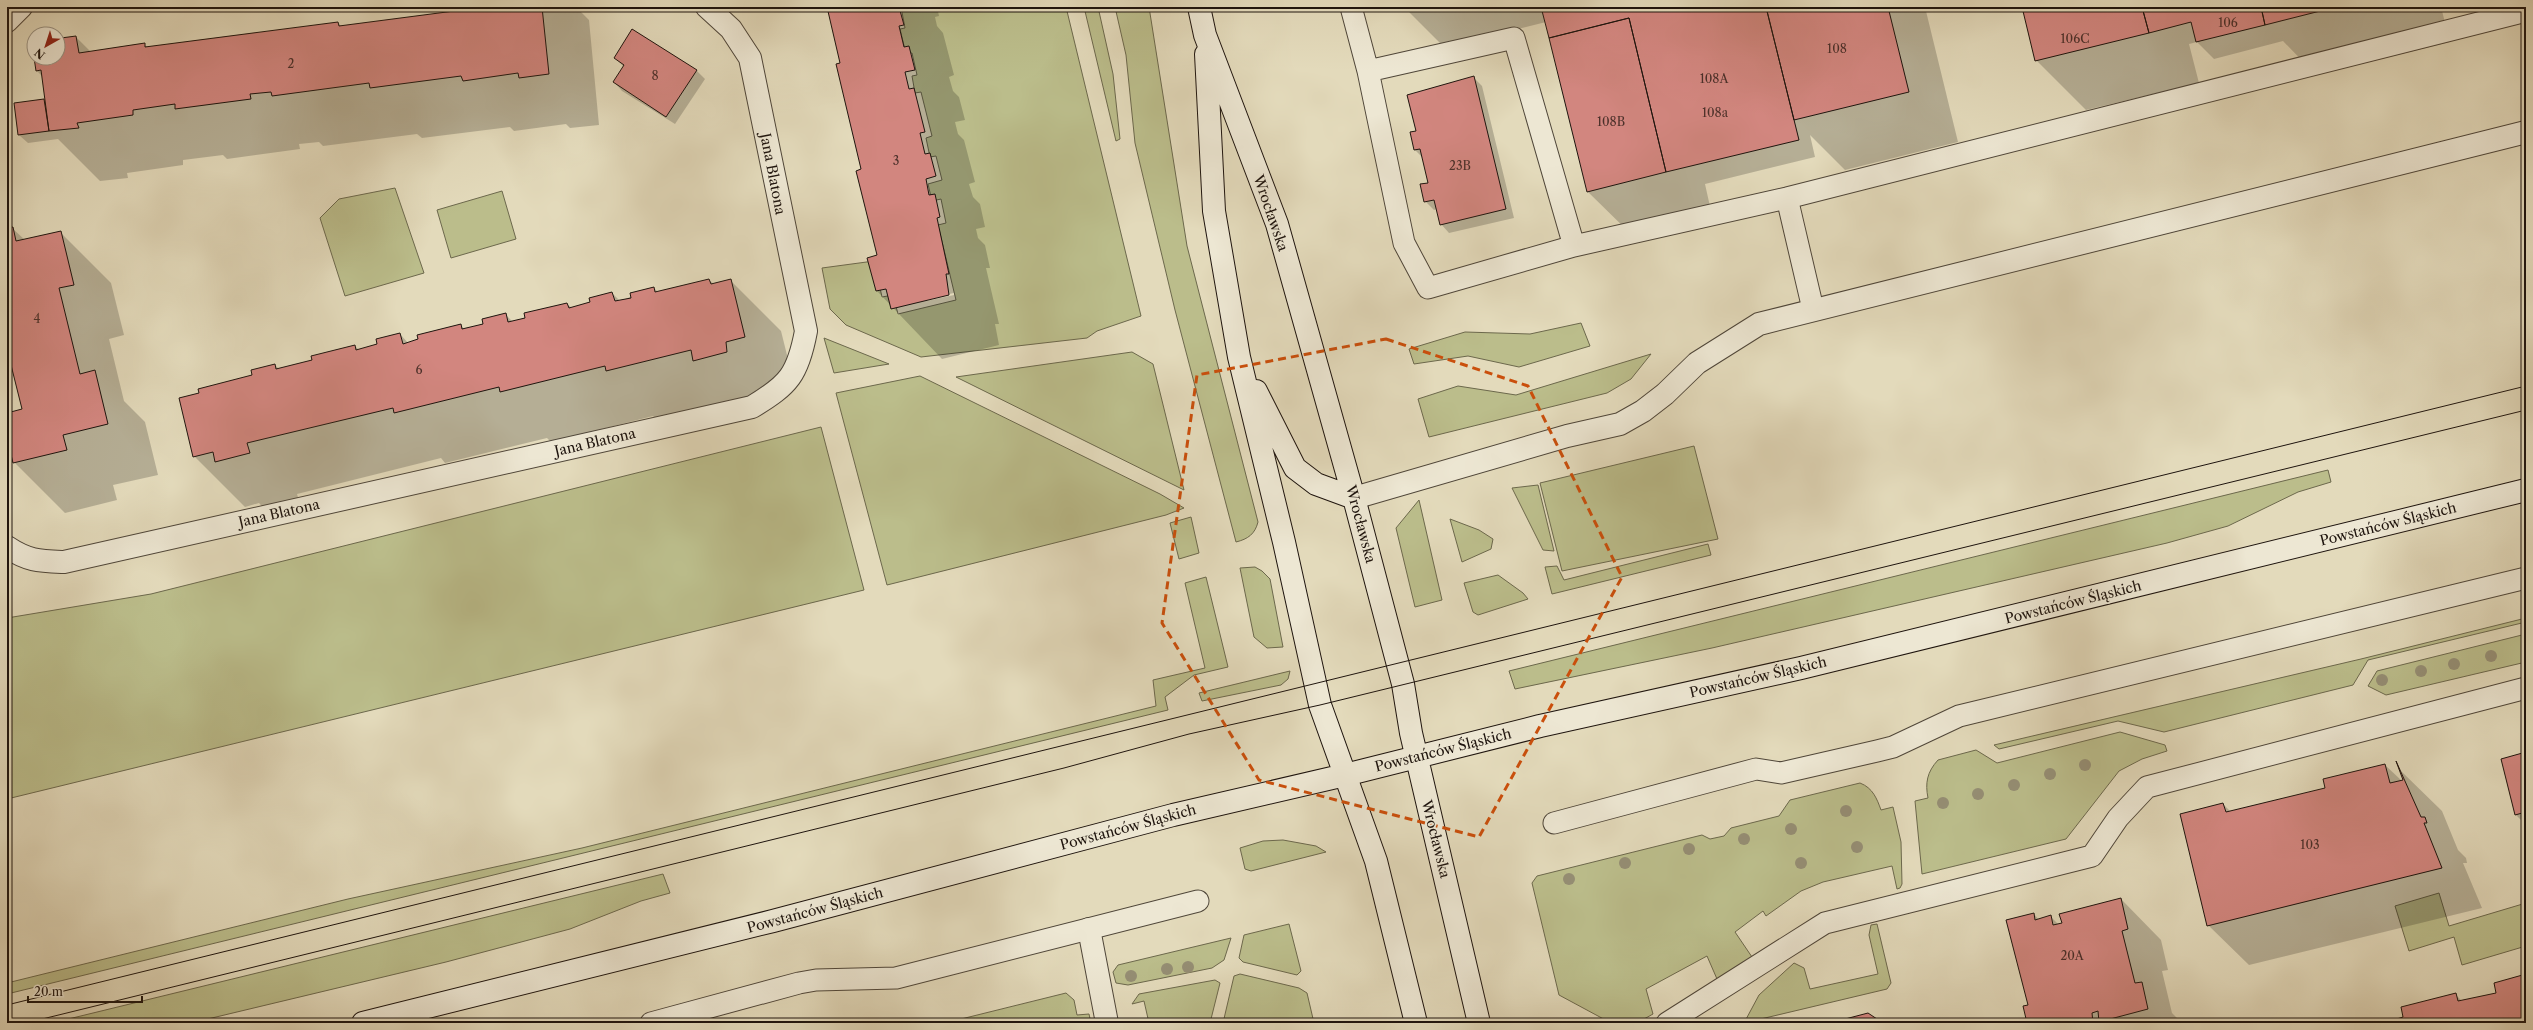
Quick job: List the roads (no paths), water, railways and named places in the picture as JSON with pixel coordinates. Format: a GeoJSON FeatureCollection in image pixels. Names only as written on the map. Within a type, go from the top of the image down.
{"type":"FeatureCollection","features":[{"type":"Feature","properties":{"kind":"street"},"geometry":{"type":"LineString","coordinates":[[7,21],[21,7]]}},
{"type":"Feature","properties":{"kind":"street","name":"Jana Blatona"},"geometry":{"type":"LineString","coordinates":[[7,547],[24,558],[36,561],[64,562],[752,407],[777,392],[799,365],[806,331],[750,58],[731,29],[707,7]]}},
{"type":"Feature","properties":{"kind":"street","name":"Wrocławska"},"geometry":{"type":"LineString","coordinates":[[1199,7],[1205,35],[1277,224],[1354,498],[1403,684],[1417,756],[1479,1023]]}},
{"type":"Feature","properties":{"kind":"street","name":"Wrocławska"},"geometry":{"type":"LineString","coordinates":[[1205,35],[1214,211],[1239,357],[1284,542],[1320,705],[1376,861],[1416,1023]]}},
{"type":"Feature","properties":{"kind":"street"},"geometry":{"type":"LineString","coordinates":[[1239,357],[1295,468],[1316,484],[1354,498],[1567,436],[1620,424],[1643,411],[1665,394],[1697,363],[1720,347],[1759,324],[1813,309],[2526,132]]}},
{"type":"Feature","properties":{"kind":"street","name":"Powstańców Śląskich"},"geometry":{"type":"LineString","coordinates":[[362,1023],[773,921],[1174,815],[1345,775],[1540,726],[1801,668],[2526,490]]}},
{"type":"Feature","properties":{"kind":"street"},"geometry":{"type":"LineString","coordinates":[[1089,929],[1107,1023]]}},
{"type":"Feature","properties":{"kind":"lane"},"geometry":{"type":"LineString","coordinates":[[1351,7],[1368,71],[1404,243],[1428,288],[1574,246],[1787,198],[2526,11]]}},
{"type":"Feature","properties":{"kind":"lane"},"geometry":{"type":"LineString","coordinates":[[1368,71],[1514,38],[1574,246]]}},
{"type":"Feature","properties":{"kind":"lane"},"geometry":{"type":"LineString","coordinates":[[1787,198],[1813,309]]}},
{"type":"Feature","properties":{"kind":"lane"},"geometry":{"type":"LineString","coordinates":[[1554,823],[1756,769],[1781,773],[1893,747],[1959,716],[2526,578]]}},
{"type":"Feature","properties":{"kind":"lane"},"geometry":{"type":"LineString","coordinates":[[1667,1023],[1825,923],[2092,856],[2118,818],[2147,787],[2526,688]]}},
{"type":"Feature","properties":{"kind":"lane"},"geometry":{"type":"LineString","coordinates":[[651,1023],[799,983],[816,980],[896,978],[1198,901]]}},
{"type":"Feature","properties":{"kind":"tram line"},"geometry":{"type":"LineString","coordinates":[[7,1005],[2526,386]]}},
{"type":"Feature","properties":{"kind":"tram line"},"geometry":{"type":"LineString","coordinates":[[26,1023],[1064,768],[1189,734],[1320,705],[2526,410]]}}]}
